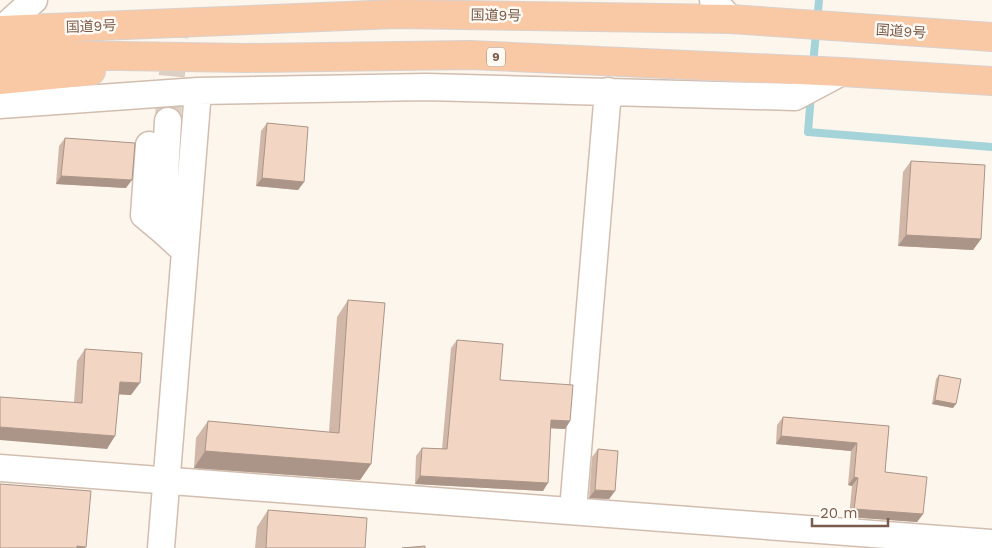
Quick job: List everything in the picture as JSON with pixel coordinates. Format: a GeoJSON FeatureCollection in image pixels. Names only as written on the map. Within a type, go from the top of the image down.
{"type":"FeatureCollection","features":[{"type":"Feature","properties":{"kind":"highway","name":"国道9号"},"geometry":{"type":"LineString","coordinates":[[0,30],[406,7],[722,10],[992,37]]}},
{"type":"Feature","properties":{"kind":"highway","name":"国道9号"},"geometry":{"type":"LineString","coordinates":[[0,57],[56,55],[246,58],[470,56],[842,72],[992,81]]}},
{"type":"Feature","properties":{"kind":"highway","name":"9"},"geometry":{"type":"LineString","coordinates":[[0,80],[246,58]]}},
{"type":"Feature","properties":{"kind":"street"},"geometry":{"type":"LineString","coordinates":[[0,30],[34,0]]}},
{"type":"Feature","properties":{"kind":"street"},"geometry":{"type":"LineString","coordinates":[[427,87],[470,56]]}},
{"type":"Feature","properties":{"kind":"street"},"geometry":{"type":"LineString","coordinates":[[0,106],[198,91],[427,87],[796,97],[842,72]]}},
{"type":"Feature","properties":{"kind":"street"},"geometry":{"type":"LineString","coordinates":[[162,548],[198,91]]}},
{"type":"Feature","properties":{"kind":"street"},"geometry":{"type":"LineString","coordinates":[[573,510],[608,91]]}},
{"type":"Feature","properties":{"kind":"street"},"geometry":{"type":"LineString","coordinates":[[162,230],[168,121]]}},
{"type":"Feature","properties":{"kind":"street"},"geometry":{"type":"LineString","coordinates":[[150,143],[144,215],[185,251]]}},
{"type":"Feature","properties":{"kind":"street"},"geometry":{"type":"LineString","coordinates":[[0,468],[166,479],[992,543]]}},
{"type":"Feature","properties":{"kind":"building"},"geometry":{"type":"Polygon","coordinates":[[[267,123],[308,127],[304,182],[262,178],[267,123]]]}},
{"type":"Feature","properties":{"kind":"building"},"geometry":{"type":"Polygon","coordinates":[[[65,138],[135,143],[132,180],[61,176],[65,138]]]}},
{"type":"Feature","properties":{"kind":"building"},"geometry":{"type":"Polygon","coordinates":[[[911,161],[985,165],[981,239],[906,235],[911,161]]]}},
{"type":"Feature","properties":{"kind":"building"},"geometry":{"type":"Polygon","coordinates":[[[348,300],[385,303],[371,464],[205,451],[208,421],[339,433],[348,300]]]}},
{"type":"Feature","properties":{"kind":"building"},"geometry":{"type":"Polygon","coordinates":[[[457,340],[503,344],[500,380],[573,385],[570,421],[551,420],[548,483],[420,476],[422,448],[447,449],[457,340]]]}},
{"type":"Feature","properties":{"kind":"building"},"geometry":{"type":"Polygon","coordinates":[[[85,349],[142,353],[140,383],[120,382],[115,436],[0,427],[0,397],[82,403],[85,349]]]}},
{"type":"Feature","properties":{"kind":"building"},"geometry":{"type":"Polygon","coordinates":[[[939,375],[961,379],[956,404],[935,400],[939,375]]]}},
{"type":"Feature","properties":{"kind":"building"},"geometry":{"type":"Polygon","coordinates":[[[783,417],[889,426],[885,472],[927,477],[923,514],[854,509],[858,478],[854,477],[857,443],[781,436],[783,417]]]}},
{"type":"Feature","properties":{"kind":"building"},"geometry":{"type":"Polygon","coordinates":[[[598,449],[618,451],[615,491],[595,490],[598,449]]]}},
{"type":"Feature","properties":{"kind":"building"},"geometry":{"type":"Polygon","coordinates":[[[0,484],[91,491],[86,547],[0,548],[0,484]]]}},
{"type":"Feature","properties":{"kind":"building"},"geometry":{"type":"Polygon","coordinates":[[[268,510],[367,518],[365,548],[266,548],[268,510]]]}},
{"type":"Feature","properties":{"kind":"building"},"geometry":{"type":"Polygon","coordinates":[[[425,546],[425,548],[402,548],[425,546]]]}},
{"type":"Feature","properties":{"kind":"waterway"},"geometry":{"type":"LineString","coordinates":[[813,65],[819,0]]}},
{"type":"Feature","properties":{"kind":"waterway"},"geometry":{"type":"LineString","coordinates":[[811,94],[808,132],[992,147]]}},
{"type":"Feature","properties":{"kind":"tunnel"},"geometry":{"type":"LineString","coordinates":[[168,115],[179,0]]}}]}
